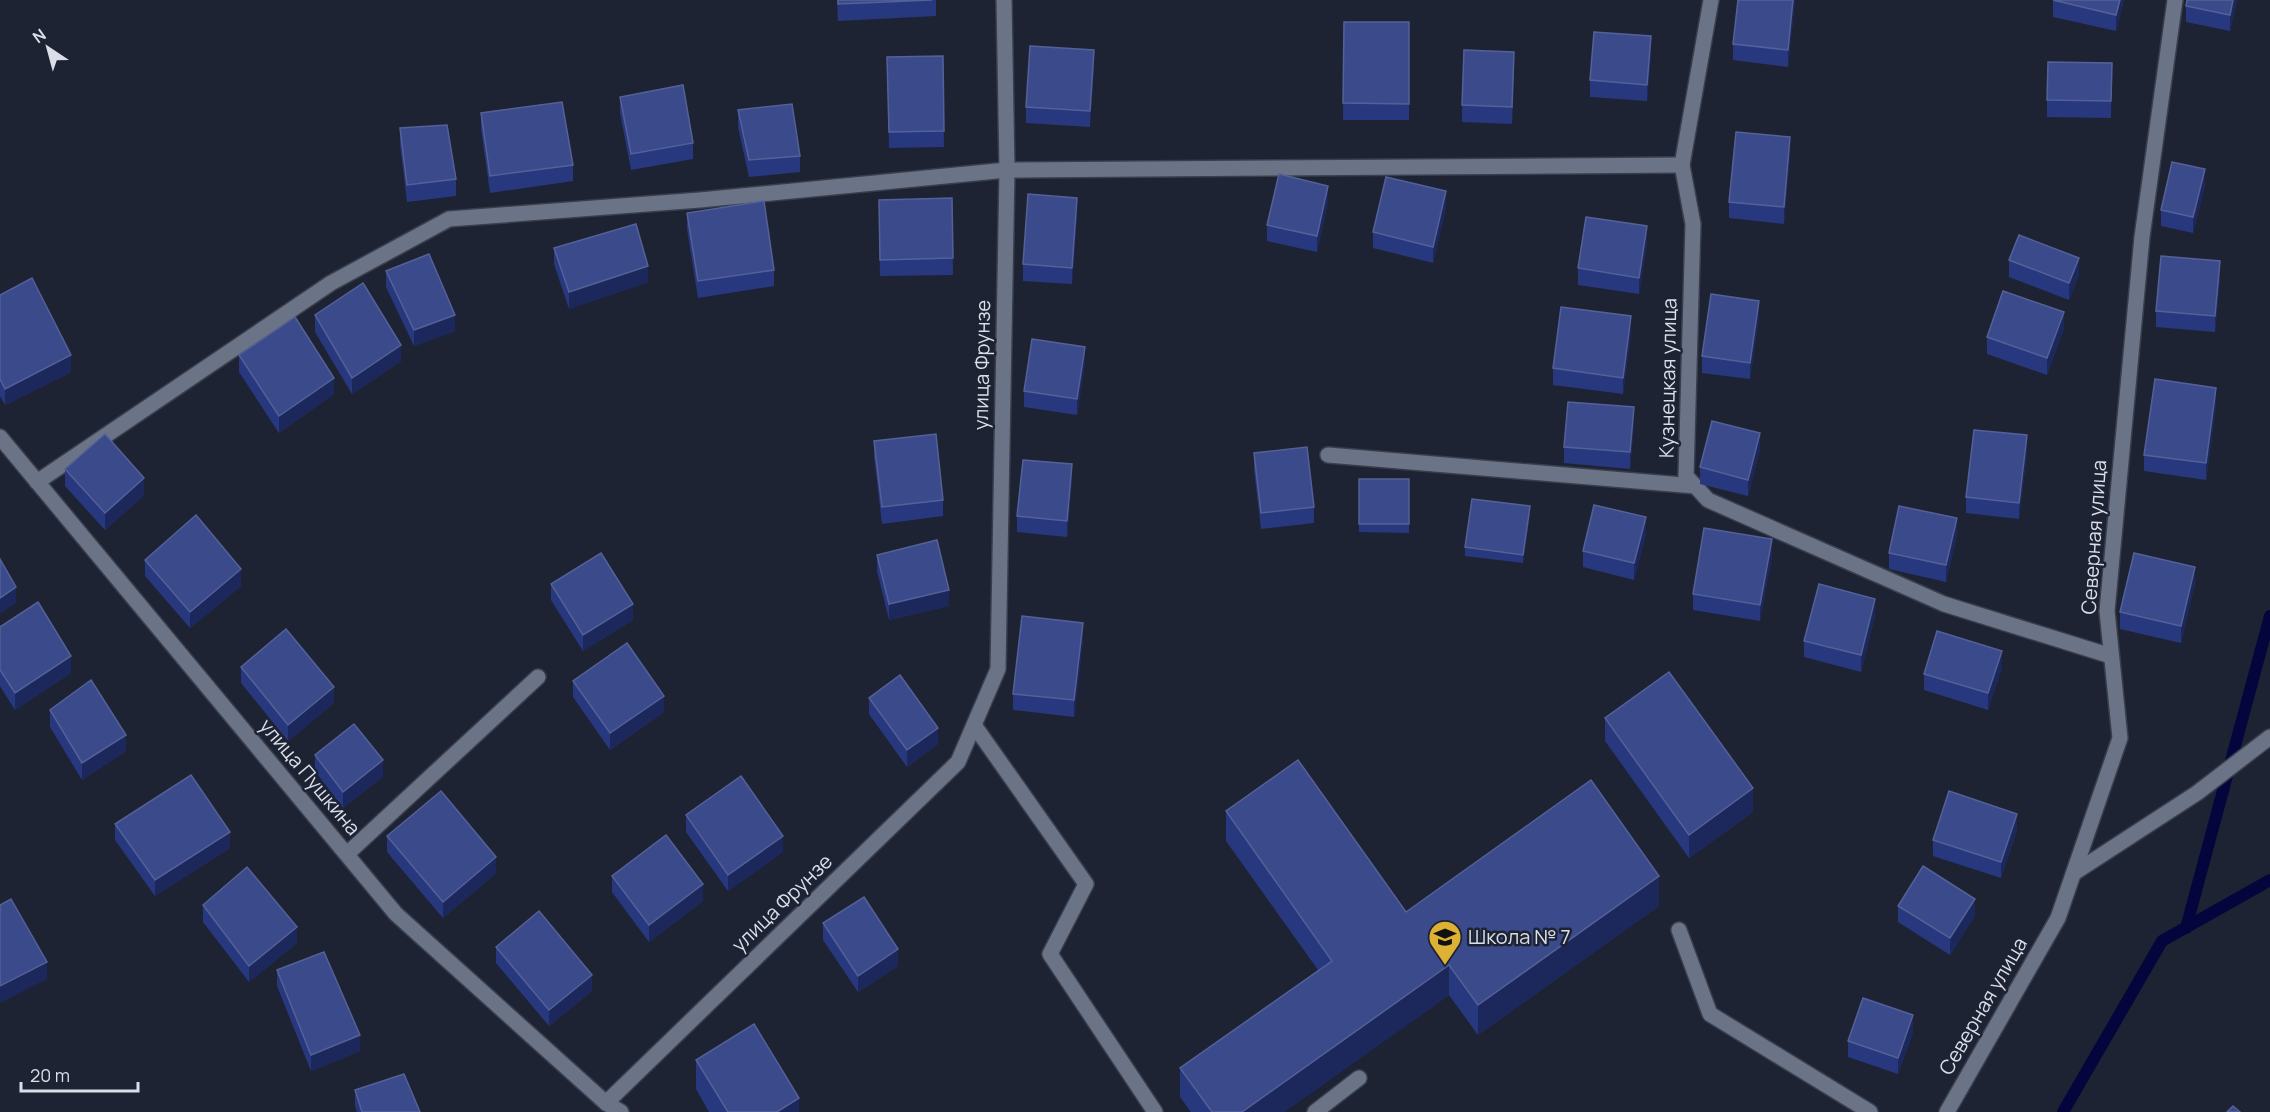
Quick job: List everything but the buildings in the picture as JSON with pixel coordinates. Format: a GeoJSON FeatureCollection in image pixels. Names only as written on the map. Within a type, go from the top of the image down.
{"type":"FeatureCollection","features":[{"type":"Feature","properties":{"kind":"street","name":"улица Фрунзе"},"geometry":{"type":"LineString","coordinates":[[606,1103],[958,762],[998,669],[1007,170],[1004,0]]}},
{"type":"Feature","properties":{"kind":"street","name":"Кузнецкая улица"},"geometry":{"type":"LineString","coordinates":[[1695,486],[1686,476],[1693,224],[1682,165],[1711,0]]}},
{"type":"Feature","properties":{"kind":"street","name":"Северная улица"},"geometry":{"type":"LineString","coordinates":[[1947,1112],[2058,918],[2120,738],[2107,611],[2141,249],[2175,0]]}},
{"type":"Feature","properties":{"kind":"street"},"geometry":{"type":"LineString","coordinates":[[37,482],[331,283],[449,219],[700,200],[1007,170],[1682,165]]}},
{"type":"Feature","properties":{"kind":"street","name":"улица Пушкина"},"geometry":{"type":"LineString","coordinates":[[0,437],[396,914],[606,1103],[621,1112]]}},
{"type":"Feature","properties":{"kind":"street"},"geometry":{"type":"LineString","coordinates":[[1328,455],[1695,486],[1708,500],[1944,604],[2111,656]]}},
{"type":"Feature","properties":{"kind":"street"},"geometry":{"type":"LineString","coordinates":[[347,854],[538,677]]}},
{"type":"Feature","properties":{"kind":"street"},"geometry":{"type":"LineString","coordinates":[[974,725],[1086,884],[1050,954],[1155,1112]]}},
{"type":"Feature","properties":{"kind":"street"},"geometry":{"type":"LineString","coordinates":[[2073,873],[2197,793],[2270,737]]}},
{"type":"Feature","properties":{"kind":"street"},"geometry":{"type":"LineString","coordinates":[[1679,930],[1710,1014],[1870,1112]]}},
{"type":"Feature","properties":{"kind":"street"},"geometry":{"type":"LineString","coordinates":[[1315,1112],[1359,1078]]}},
{"type":"Feature","properties":{"kind":"waterway"},"geometry":{"type":"LineString","coordinates":[[2186,928],[2270,616]]}},
{"type":"Feature","properties":{"kind":"waterway"},"geometry":{"type":"LineString","coordinates":[[2063,1112],[2162,941],[2270,880]]}},
{"type":"Feature","properties":{"kind":"place","name":"Школа № 7"},"geometry":{"type":"Point","coordinates":[1445,966]}}]}
